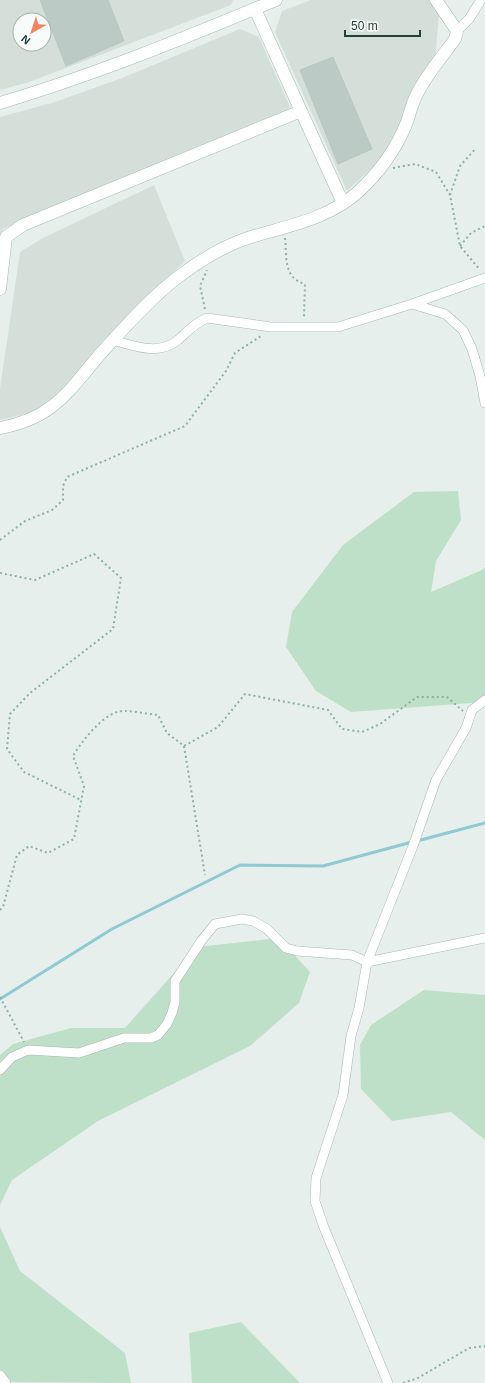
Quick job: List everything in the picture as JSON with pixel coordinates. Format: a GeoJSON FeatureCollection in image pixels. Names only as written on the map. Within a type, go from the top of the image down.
{"type":"FeatureCollection","features":[{"type":"Feature","properties":{"kind":"street"},"geometry":{"type":"LineString","coordinates":[[0,103],[50,88],[121,62],[253,4],[276,0]]}},
{"type":"Feature","properties":{"kind":"street"},"geometry":{"type":"LineString","coordinates":[[436,0],[457,31]]}},
{"type":"Feature","properties":{"kind":"street"},"geometry":{"type":"LineString","coordinates":[[0,428],[29,420],[51,408],[77,384],[113,340],[166,286],[190,268],[215,253],[247,238],[316,218],[343,203],[356,193],[383,166],[397,144],[415,97],[424,81],[455,39],[457,31],[469,19],[482,0]]}},
{"type":"Feature","properties":{"kind":"street"},"geometry":{"type":"LineString","coordinates":[[253,4],[343,203]]}},
{"type":"Feature","properties":{"kind":"street"},"geometry":{"type":"LineString","coordinates":[[0,289],[6,237],[23,226],[302,111]]}},
{"type":"Feature","properties":{"kind":"street"},"geometry":{"type":"LineString","coordinates":[[113,340],[140,348],[157,349],[168,346],[177,341],[197,322],[207,318],[276,327],[338,327],[412,304],[485,277]]}},
{"type":"Feature","properties":{"kind":"street"},"geometry":{"type":"LineString","coordinates":[[412,304],[445,314],[463,330],[472,349],[480,376],[485,403]]}},
{"type":"Feature","properties":{"kind":"street"},"geometry":{"type":"LineString","coordinates":[[388,1383],[323,1225],[315,1201],[316,1178],[343,1095],[351,1036],[359,1008],[367,962],[413,846],[436,780],[466,728],[472,710],[485,700]]}},
{"type":"Feature","properties":{"kind":"street"},"geometry":{"type":"LineString","coordinates":[[0,1070],[12,1058],[28,1050],[79,1053],[91,1051],[124,1038],[152,1038],[158,1035],[167,1024],[172,1013],[175,1002],[175,981],[202,940],[215,924],[242,919],[253,921],[267,929],[286,948],[297,951],[352,955],[367,962],[485,938]]}},
{"type":"Feature","properties":{"kind":"street"},"geometry":{"type":"LineString","coordinates":[[0,1375],[6,1383]]}},
{"type":"Feature","properties":{"kind":"path"},"geometry":{"type":"LineString","coordinates":[[450,195],[460,166],[476,148]]}},
{"type":"Feature","properties":{"kind":"path"},"geometry":{"type":"LineString","coordinates":[[376,173],[414,164],[436,172],[450,195],[460,246],[485,277]]}},
{"type":"Feature","properties":{"kind":"path"},"geometry":{"type":"LineString","coordinates":[[460,246],[471,233],[485,226]]}},
{"type":"Feature","properties":{"kind":"path"},"geometry":{"type":"LineString","coordinates":[[284,228],[288,270],[296,281],[305,284],[303,327]]}},
{"type":"Feature","properties":{"kind":"path"},"geometry":{"type":"LineString","coordinates":[[207,318],[200,286],[215,253]]}},
{"type":"Feature","properties":{"kind":"path"},"geometry":{"type":"LineString","coordinates":[[0,540],[25,522],[52,510],[63,500],[63,486],[67,477],[173,433],[185,426],[226,371],[235,354],[276,327]]}},
{"type":"Feature","properties":{"kind":"path"},"geometry":{"type":"LineString","coordinates":[[0,573],[35,580],[94,554],[121,578],[113,629],[30,693],[10,714],[7,749],[24,772],[81,800]]}},
{"type":"Feature","properties":{"kind":"path"},"geometry":{"type":"LineString","coordinates":[[184,746],[218,727],[245,694],[328,710],[342,729],[362,732],[380,724],[417,697],[447,697],[470,716]]}},
{"type":"Feature","properties":{"kind":"path"},"geometry":{"type":"LineString","coordinates":[[0,910],[3,907],[17,855],[29,846],[48,853],[74,839],[84,786],[74,756],[81,742],[99,724],[117,712],[158,715],[167,733],[184,746],[205,875]]}},
{"type":"Feature","properties":{"kind":"path"},"geometry":{"type":"LineString","coordinates":[[0,997],[28,1050]]}},
{"type":"Feature","properties":{"kind":"path"},"geometry":{"type":"LineString","coordinates":[[404,1383],[418,1378],[470,1348],[485,1346]]}},
{"type":"Feature","properties":{"kind":"shaded area"},"geometry":{"type":"Polygon","coordinates":[[[0,0],[233,0],[231,5],[29,82],[0,90],[0,0]]]}},
{"type":"Feature","properties":{"kind":"shaded area"},"geometry":{"type":"Polygon","coordinates":[[[311,0],[429,0],[439,14],[435,60],[382,159],[347,191],[275,32],[282,11],[311,0]]]}},
{"type":"Feature","properties":{"kind":"shaded area"},"geometry":{"type":"Polygon","coordinates":[[[240,29],[259,37],[291,109],[3,229],[0,248],[0,117],[55,102],[122,78],[240,29]]]}},
{"type":"Feature","properties":{"kind":"shaded area"},"geometry":{"type":"Polygon","coordinates":[[[154,185],[185,261],[96,349],[65,387],[34,412],[0,420],[0,389],[20,252],[43,238],[154,185]]]}},
{"type":"Feature","properties":{"kind":"green space"},"geometry":{"type":"Polygon","coordinates":[[[458,491],[461,520],[436,561],[431,592],[482,570],[485,567],[485,702],[351,712],[316,691],[286,647],[292,612],[343,545],[414,492],[458,491]]]}},
{"type":"Feature","properties":{"kind":"green space"},"geometry":{"type":"Polygon","coordinates":[[[279,938],[310,972],[299,1003],[250,1046],[98,1121],[12,1180],[0,1205],[0,1055],[13,1044],[71,1028],[125,1028],[197,947],[279,938]]]}},
{"type":"Feature","properties":{"kind":"green space"},"geometry":{"type":"Polygon","coordinates":[[[424,990],[485,995],[485,1140],[451,1112],[392,1121],[361,1089],[360,1045],[371,1025],[424,990]]]}},
{"type":"Feature","properties":{"kind":"green space"},"geometry":{"type":"Polygon","coordinates":[[[0,1227],[20,1271],[125,1353],[131,1383],[0,1382],[0,1227]]]}},
{"type":"Feature","properties":{"kind":"green space"},"geometry":{"type":"Polygon","coordinates":[[[241,1322],[300,1383],[192,1383],[189,1333],[241,1322]]]}},
{"type":"Feature","properties":{"kind":"building"},"geometry":{"type":"Polygon","coordinates":[[[40,0],[108,0],[124,41],[66,66],[52,30],[52,12],[45,12],[40,0]]]}},
{"type":"Feature","properties":{"kind":"building"},"geometry":{"type":"Polygon","coordinates":[[[333,57],[372,149],[338,164],[300,70],[333,57]]]}},
{"type":"Feature","properties":{"kind":"waterway"},"geometry":{"type":"LineString","coordinates":[[417,841],[485,823]]}},
{"type":"Feature","properties":{"kind":"waterway"},"geometry":{"type":"LineString","coordinates":[[0,999],[112,929],[240,865],[323,866],[412,842]]}}]}
